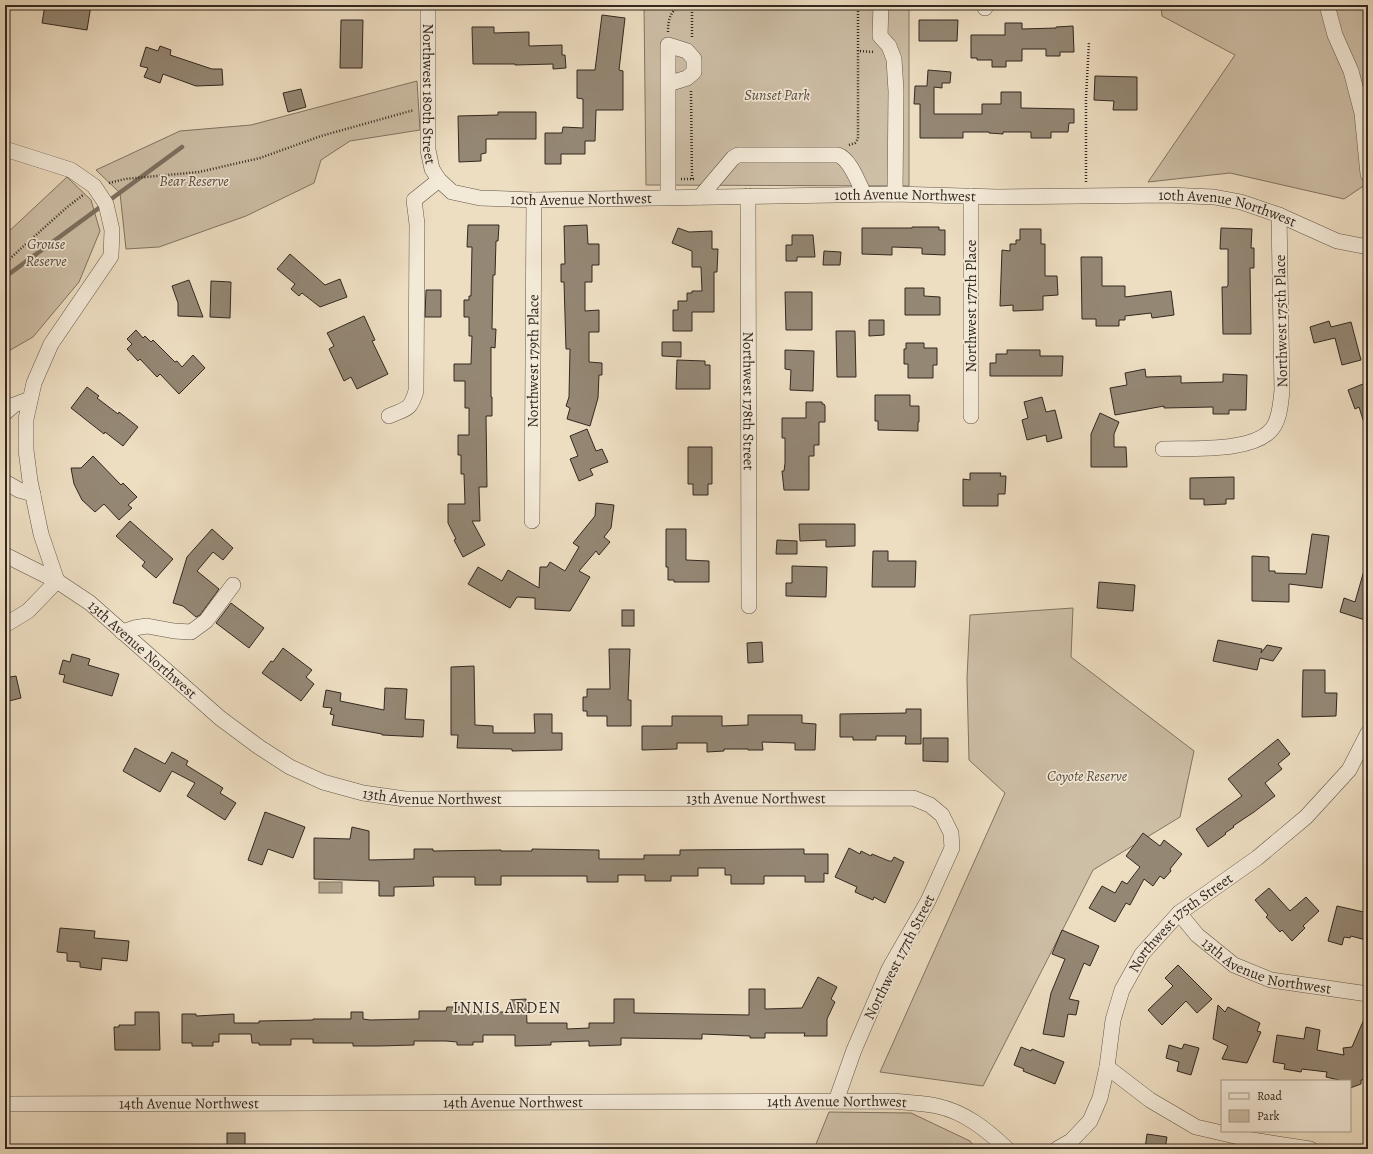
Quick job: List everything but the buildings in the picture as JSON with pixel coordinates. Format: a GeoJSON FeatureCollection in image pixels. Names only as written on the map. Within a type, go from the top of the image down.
{"type":"FeatureCollection","features":[{"type":"Feature","properties":{"kind":"street","name":"Northwest 180th Street"},"geometry":{"type":"LineString","coordinates":[[428,5],[428,150],[432,169],[439,180]]}},
{"type":"Feature","properties":{"kind":"street"},"geometry":{"type":"LineString","coordinates":[[880,5],[880,36],[889,46],[894,59],[896,91],[895,194]]}},
{"type":"Feature","properties":{"kind":"street"},"geometry":{"type":"LineString","coordinates":[[1327,5],[1335,35],[1351,72],[1362,113],[1368,174]]}},
{"type":"Feature","properties":{"kind":"street"},"geometry":{"type":"LineString","coordinates":[[668,84],[687,78],[694,72],[694,59],[687,51],[668,44],[668,84],[668,197]]}},
{"type":"Feature","properties":{"kind":"street"},"geometry":{"type":"LineString","coordinates":[[5,149],[71,170],[94,186],[106,204],[112,230],[111,256],[51,344],[34,383],[26,419],[26,450],[33,494],[42,534],[57,581],[28,611],[5,625]]}},
{"type":"Feature","properties":{"kind":"street"},"geometry":{"type":"LineString","coordinates":[[700,197],[733,158],[738,155],[843,156],[848,161],[864,194]]}},
{"type":"Feature","properties":{"kind":"street"},"geometry":{"type":"LineString","coordinates":[[389,416],[410,407],[416,391],[417,224],[414,200],[439,180]]}},
{"type":"Feature","properties":{"kind":"street","name":"10th Avenue Northwest"},"geometry":{"type":"LineString","coordinates":[[439,180],[452,192],[480,198],[534,200],[864,194],[998,197],[1167,195],[1214,197],[1241,202],[1279,215],[1336,241],[1368,247]]}},
{"type":"Feature","properties":{"kind":"street","name":"Northwest 178th Street"},"geometry":{"type":"LineString","coordinates":[[748,196],[749,606]]}},
{"type":"Feature","properties":{"kind":"street","name":"Northwest 177th Place"},"geometry":{"type":"LineString","coordinates":[[971,196],[971,416]]}},
{"type":"Feature","properties":{"kind":"street","name":"Northwest 179th Place"},"geometry":{"type":"LineString","coordinates":[[532,521],[534,200]]}},
{"type":"Feature","properties":{"kind":"street","name":"Northwest 175th Place"},"geometry":{"type":"LineString","coordinates":[[1163,449],[1226,447],[1251,443],[1263,437],[1274,426],[1279,412],[1282,390],[1279,215]]}},
{"type":"Feature","properties":{"kind":"street"},"geometry":{"type":"LineString","coordinates":[[5,413],[14,405],[30,399]]}},
{"type":"Feature","properties":{"kind":"street"},"geometry":{"type":"LineString","coordinates":[[5,482],[19,490],[33,494]]}},
{"type":"Feature","properties":{"kind":"street","name":"13th Avenue Northwest"},"geometry":{"type":"LineString","coordinates":[[5,555],[57,581],[90,603],[220,718],[259,747],[290,767],[323,782],[362,793],[405,798],[913,798],[930,804],[942,815]]}},
{"type":"Feature","properties":{"kind":"street"},"geometry":{"type":"LineString","coordinates":[[122,632],[147,626],[174,631],[191,632],[206,621],[233,585]]}},
{"type":"Feature","properties":{"kind":"street","name":"Northwest 175th Street"},"geometry":{"type":"LineString","coordinates":[[1057,1149],[1071,1141],[1090,1121],[1100,1098],[1107,1067],[1113,1020],[1122,990],[1142,954],[1179,913],[1257,858],[1306,817],[1349,770],[1368,733]]}},
{"type":"Feature","properties":{"kind":"street","name":"Northwest 177th Street"},"geometry":{"type":"LineString","coordinates":[[836,1101],[854,1050],[889,969],[928,901],[952,848],[951,833],[942,815]]}},
{"type":"Feature","properties":{"kind":"street","name":"13th Avenue Northwest"},"geometry":{"type":"LineString","coordinates":[[1179,913],[1197,935],[1234,965],[1271,980],[1368,994]]}},
{"type":"Feature","properties":{"kind":"street"},"geometry":{"type":"LineString","coordinates":[[1107,1067],[1150,1100],[1196,1127],[1252,1140],[1310,1149]]}},
{"type":"Feature","properties":{"kind":"street","name":"14th Avenue Northwest"},"geometry":{"type":"LineString","coordinates":[[5,1104],[894,1101],[937,1106],[964,1115],[990,1133],[1007,1149]]}},
{"type":"Feature","properties":{"kind":"path"},"geometry":{"type":"LineString","coordinates":[[668,44],[668,22],[673,10],[680,5]]}},
{"type":"Feature","properties":{"kind":"path"},"geometry":{"type":"LineString","coordinates":[[842,144],[855,143],[858,139],[858,5]]}},
{"type":"Feature","properties":{"kind":"path"},"geometry":{"type":"LineString","coordinates":[[1086,197],[1086,98],[1089,42]]}},
{"type":"Feature","properties":{"kind":"path"},"geometry":{"type":"LineString","coordinates":[[858,51],[875,52],[879,54]]}},
{"type":"Feature","properties":{"kind":"path"},"geometry":{"type":"LineString","coordinates":[[5,263],[66,208],[94,186],[125,179],[199,172],[260,158],[321,136],[428,106]]}},
{"type":"Feature","properties":{"kind":"path"},"geometry":{"type":"LineString","coordinates":[[680,179],[700,179]]}},
{"type":"Feature","properties":{"kind":"green space","name":"Sunset Park"},"geometry":{"type":"Polygon","coordinates":[[[644,5],[909,5],[909,186],[646,185],[644,5]]]}},
{"type":"Feature","properties":{"kind":"green space"},"geometry":{"type":"Polygon","coordinates":[[[1161,5],[1368,5],[1368,183],[1344,199],[1230,173],[1148,182],[1235,55],[1162,16],[1161,5]]]}},
{"type":"Feature","properties":{"kind":"green space","name":"Bear Reserve"},"geometry":{"type":"Polygon","coordinates":[[[417,81],[420,130],[350,141],[321,160],[314,183],[246,216],[159,247],[126,249],[120,193],[96,170],[180,131],[251,125],[417,81]]]}},
{"type":"Feature","properties":{"kind":"green space","name":"Grouse Reserve"},"geometry":{"type":"Polygon","coordinates":[[[67,177],[91,200],[100,231],[79,282],[33,337],[5,353],[5,235],[67,177]]]}},
{"type":"Feature","properties":{"kind":"green space","name":"Coyote Reserve"},"geometry":{"type":"Polygon","coordinates":[[[1073,608],[1071,657],[1194,751],[1180,817],[1093,870],[983,1086],[880,1072],[1005,793],[969,760],[967,678],[970,615],[1073,608]]]}},
{"type":"Feature","properties":{"kind":"green space"},"geometry":{"type":"Polygon","coordinates":[[[829,1112],[911,1113],[970,1141],[976,1149],[814,1149],[829,1112]]]}},
{"type":"Feature","properties":{"kind":"shaded area"},"geometry":{"type":"Polygon","coordinates":[[[319,882],[342,882],[342,893],[319,893],[319,882]]]}},
{"type":"Feature","properties":{"kind":"waterway"},"geometry":{"type":"LineString","coordinates":[[5,277],[182,147]]}},
{"type":"Feature","properties":{"kind":"district","name":"INNIS ARDEN"},"geometry":{"type":"Point","coordinates":[507,1007]}}]}
